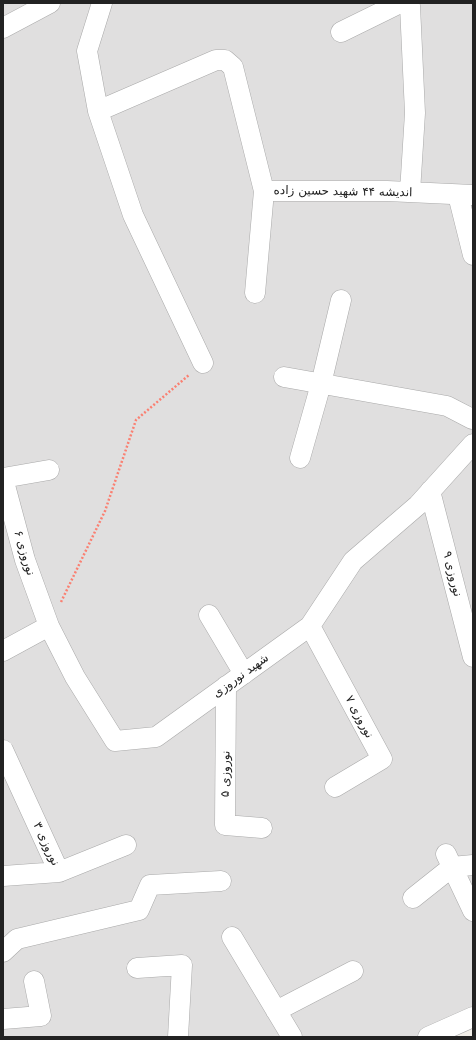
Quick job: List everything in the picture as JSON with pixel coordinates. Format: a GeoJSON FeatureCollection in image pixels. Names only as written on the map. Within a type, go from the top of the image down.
{"type":"FeatureCollection","features":[{"type":"Feature","properties":{"kind":"street"},"geometry":{"type":"LineString","coordinates":[[3,28],[50,3]]}},
{"type":"Feature","properties":{"kind":"street"},"geometry":{"type":"LineString","coordinates":[[102,3],[87,51],[98,111],[133,215],[203,363]]}},
{"type":"Feature","properties":{"kind":"street"},"geometry":{"type":"LineString","coordinates":[[341,32],[400,3]]}},
{"type":"Feature","properties":{"kind":"street"},"geometry":{"type":"LineString","coordinates":[[407,3],[410,6],[415,113],[410,192]]}},
{"type":"Feature","properties":{"kind":"street","name":"اندیشه ۴۴ شهید حسین زاده"},"geometry":{"type":"LineString","coordinates":[[98,111],[216,60],[225,60],[233,67],[264,191],[410,192],[466,195]]}},
{"type":"Feature","properties":{"kind":"street"},"geometry":{"type":"LineString","coordinates":[[255,293],[264,191]]}},
{"type":"Feature","properties":{"kind":"street"},"geometry":{"type":"LineString","coordinates":[[466,195],[473,256]]}},
{"type":"Feature","properties":{"kind":"street"},"geometry":{"type":"LineString","coordinates":[[300,458],[341,300]]}},
{"type":"Feature","properties":{"kind":"street"},"geometry":{"type":"LineString","coordinates":[[284,377],[447,406],[473,421]]}},
{"type":"Feature","properties":{"kind":"street","name":"شهید نوروزی"},"geometry":{"type":"LineString","coordinates":[[49,626],[75,677],[116,741],[156,737],[310,626],[353,561],[418,505],[473,444]]}},
{"type":"Feature","properties":{"kind":"street","name":"نوروزی ۶"},"geometry":{"type":"LineString","coordinates":[[49,470],[4,478],[25,560],[49,626]]}},
{"type":"Feature","properties":{"kind":"street","name":"نوروزی ۹"},"geometry":{"type":"LineString","coordinates":[[430,491],[473,657]]}},
{"type":"Feature","properties":{"kind":"street"},"geometry":{"type":"LineString","coordinates":[[209,615],[244,674]]}},
{"type":"Feature","properties":{"kind":"street"},"geometry":{"type":"LineString","coordinates":[[3,652],[49,626]]}},
{"type":"Feature","properties":{"kind":"street","name":"نوروزی ۷"},"geometry":{"type":"LineString","coordinates":[[310,626],[382,759],[335,787]]}},
{"type":"Feature","properties":{"kind":"street","name":"نوروزی ۵"},"geometry":{"type":"LineString","coordinates":[[226,686],[225,825],[262,828]]}},
{"type":"Feature","properties":{"kind":"street","name":"نوروزی ۳"},"geometry":{"type":"LineString","coordinates":[[3,750],[59,872],[126,845]]}},
{"type":"Feature","properties":{"kind":"street"},"geometry":{"type":"LineString","coordinates":[[449,861],[473,865]]}},
{"type":"Feature","properties":{"kind":"street"},"geometry":{"type":"LineString","coordinates":[[413,898],[449,861]]}},
{"type":"Feature","properties":{"kind":"street"},"geometry":{"type":"LineString","coordinates":[[449,861],[473,911]]}},
{"type":"Feature","properties":{"kind":"street"},"geometry":{"type":"LineString","coordinates":[[3,876],[59,872]]}},
{"type":"Feature","properties":{"kind":"street"},"geometry":{"type":"LineString","coordinates":[[3,952],[17,939],[139,910],[150,885],[221,881]]}},
{"type":"Feature","properties":{"kind":"street"},"geometry":{"type":"LineString","coordinates":[[232,937],[292,1037]]}},
{"type":"Feature","properties":{"kind":"street"},"geometry":{"type":"LineString","coordinates":[[137,968],[182,965],[178,1037]]}},
{"type":"Feature","properties":{"kind":"street"},"geometry":{"type":"LineString","coordinates":[[276,1011],[353,971]]}},
{"type":"Feature","properties":{"kind":"street"},"geometry":{"type":"LineString","coordinates":[[3,1019],[41,1016],[34,981]]}},
{"type":"Feature","properties":{"kind":"street"},"geometry":{"type":"LineString","coordinates":[[428,1037],[473,1017]]}},
{"type":"Feature","properties":{"kind":"path"},"geometry":{"type":"LineString","coordinates":[[49,626],[105,511],[136,420],[203,363]]}},
{"type":"Feature","properties":{"kind":"shaded area"},"geometry":{"type":"Polygon","coordinates":[[[3,3],[473,3],[473,1017],[428,1037],[3,1037],[3,3]]]}}]}
